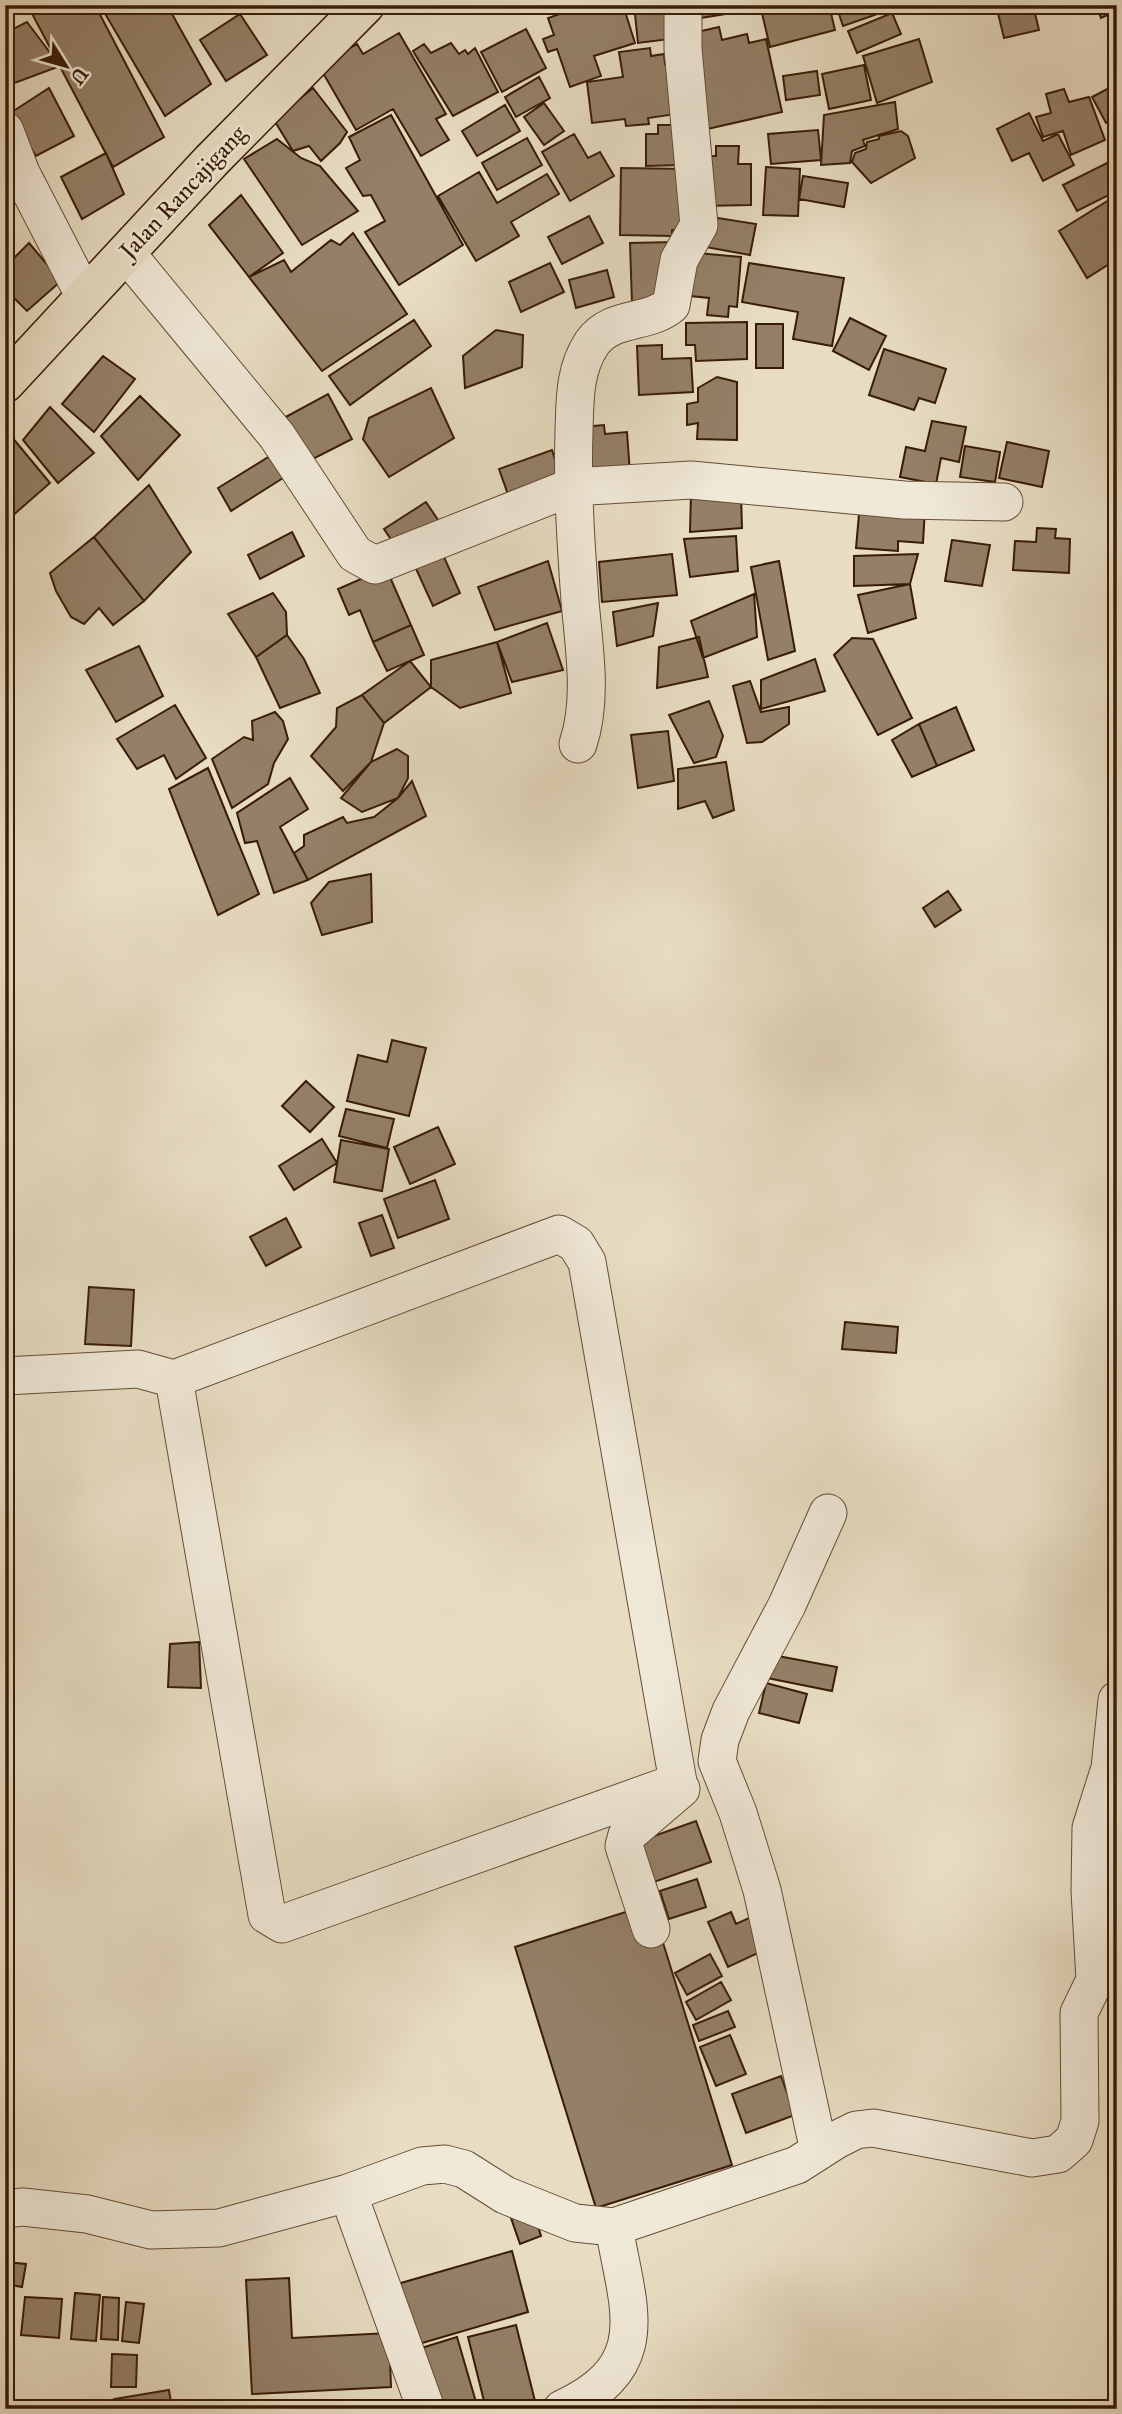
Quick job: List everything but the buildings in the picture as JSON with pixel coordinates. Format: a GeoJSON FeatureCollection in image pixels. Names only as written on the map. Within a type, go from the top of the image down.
{"type":"FeatureCollection","features":[{"type":"Feature","properties":{"kind":"main road","name":"Jalan Rancajigang"},"geometry":{"type":"LineString","coordinates":[[5,383],[365,5]]}},
{"type":"Feature","properties":{"kind":"street"},"geometry":{"type":"LineString","coordinates":[[578,744],[584,727],[586,677],[572,486],[575,380],[592,343],[611,325],[652,316],[671,304],[679,260],[699,225],[683,48],[683,5]]}},
{"type":"Feature","properties":{"kind":"street"},"geometry":{"type":"LineString","coordinates":[[5,131],[21,173],[85,297]]}},
{"type":"Feature","properties":{"kind":"street"},"geometry":{"type":"LineString","coordinates":[[126,253],[276,436],[355,554],[365,562],[375,565],[572,486],[691,480],[904,500],[1004,502]]}},
{"type":"Feature","properties":{"kind":"street"},"geometry":{"type":"LineString","coordinates":[[5,1376],[138,1369],[174,1379],[559,1234],[576,1244],[587,1262],[678,1782],[282,1924],[274,1922],[267,1915],[174,1379]]}},
{"type":"Feature","properties":{"kind":"street"},"geometry":{"type":"LineString","coordinates":[[819,2151],[762,1890],[738,1813],[717,1760],[720,1740],[730,1711],[787,1605],[828,1513]]}},
{"type":"Feature","properties":{"kind":"street"},"geometry":{"type":"LineString","coordinates":[[5,2209],[23,2207],[88,2214],[152,2230],[219,2228],[348,2193],[422,2166],[445,2164],[464,2169],[505,2196],[575,2223],[614,2227],[797,2165],[856,2130],[873,2128],[1032,2158],[1058,2154],[1074,2140],[1080,2121],[1079,2013],[1095,1980],[1090,1891],[1091,1828],[1110,1768],[1117,1700]]}},
{"type":"Feature","properties":{"kind":"street"},"geometry":{"type":"LineString","coordinates":[[651,1929],[624,1846],[627,1835],[717,1760]]}},
{"type":"Feature","properties":{"kind":"street"},"geometry":{"type":"LineString","coordinates":[[348,2193],[426,2409]]}},
{"type":"Feature","properties":{"kind":"street"},"geometry":{"type":"LineString","coordinates":[[562,2409],[596,2389],[617,2370],[626,2353],[630,2334],[614,2227]]}}]}
